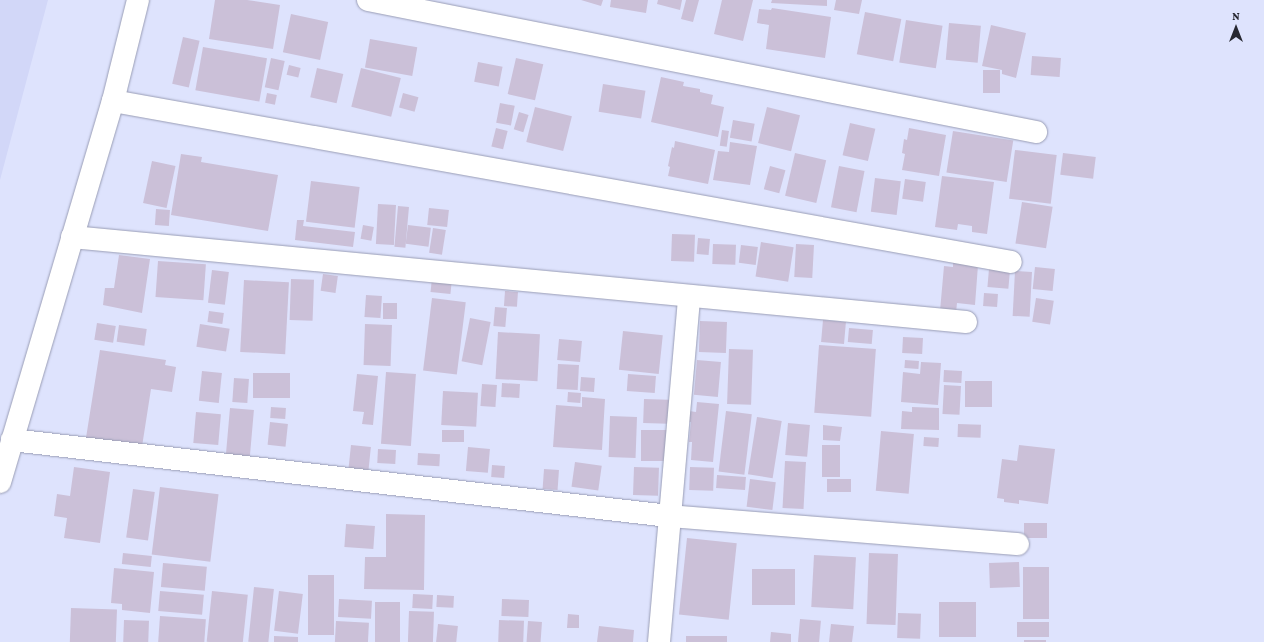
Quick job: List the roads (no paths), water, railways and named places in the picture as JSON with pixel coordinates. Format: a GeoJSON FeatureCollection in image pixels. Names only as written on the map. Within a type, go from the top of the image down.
{"type":"FeatureCollection","features":[{"type":"Feature","properties":{"kind":"street"},"geometry":{"type":"LineString","coordinates":[[368,0],[1036,132]]}},
{"type":"Feature","properties":{"kind":"street"},"geometry":{"type":"LineString","coordinates":[[0,482],[113,101],[136,1]]}},
{"type":"Feature","properties":{"kind":"street"},"geometry":{"type":"LineString","coordinates":[[113,101],[1011,262]]}},
{"type":"Feature","properties":{"kind":"street"},"geometry":{"type":"LineString","coordinates":[[72,237],[966,322]]}},
{"type":"Feature","properties":{"kind":"street"},"geometry":{"type":"LineString","coordinates":[[659,642],[688,296]]}},
{"type":"Feature","properties":{"kind":"street"},"geometry":{"type":"LineString","coordinates":[[12,440],[669,516],[1018,544]]}}]}
